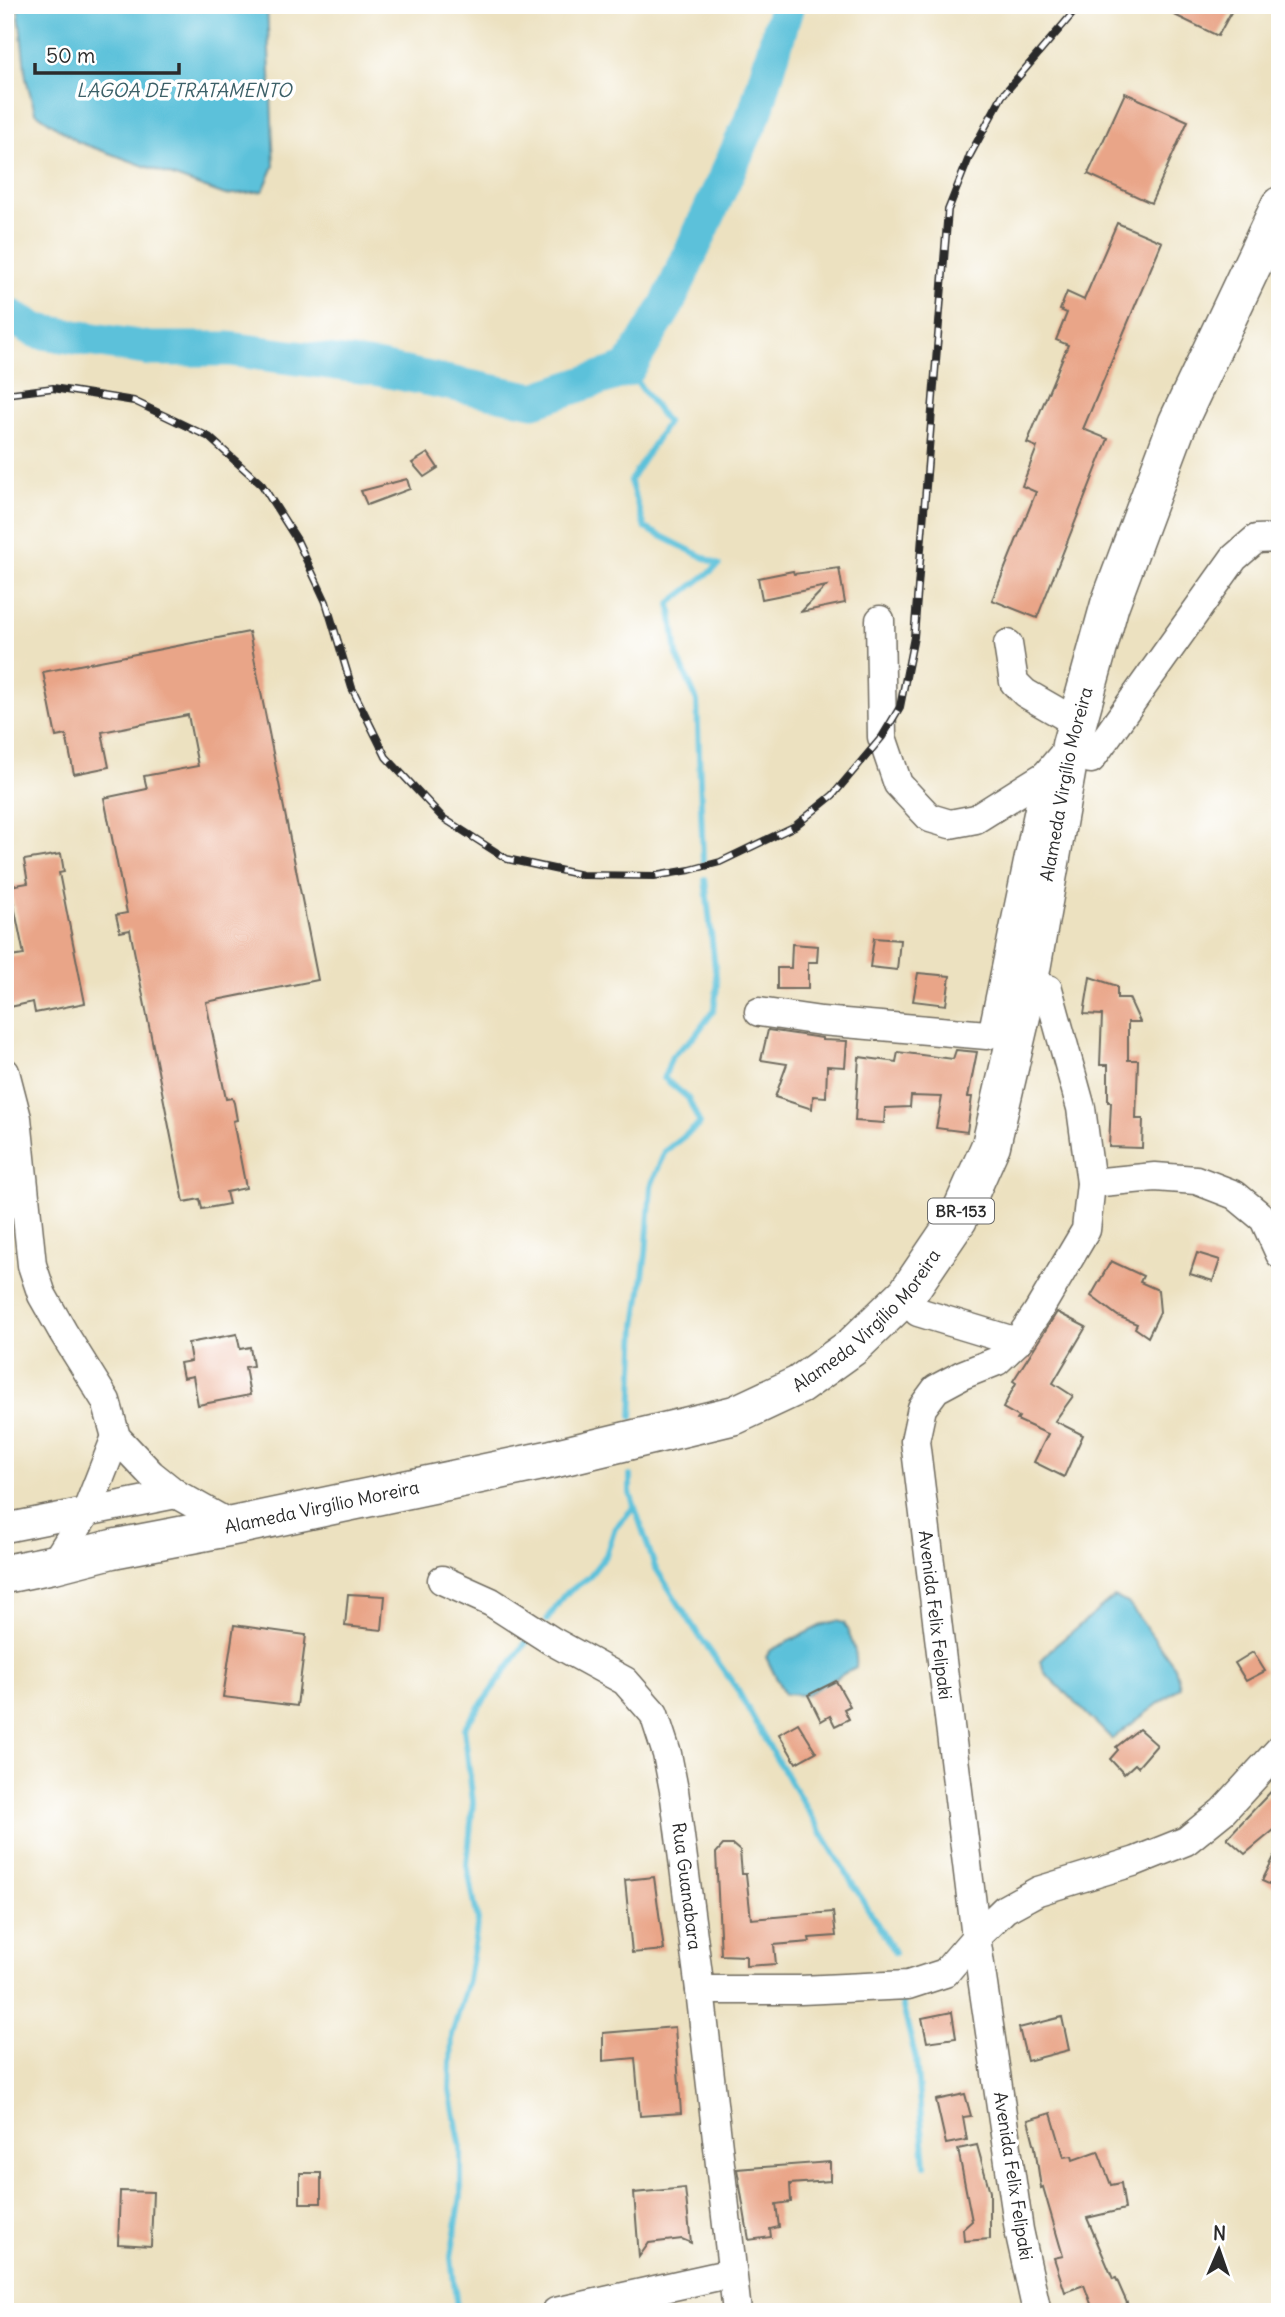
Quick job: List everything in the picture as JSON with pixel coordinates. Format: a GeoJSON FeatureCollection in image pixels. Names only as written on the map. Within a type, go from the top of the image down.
{"type":"FeatureCollection","features":[{"type":"Feature","properties":{"kind":"highway","name":"Alameda Virgílio Moreira"},"geometry":{"type":"LineString","coordinates":[[5,1574],[112,1549],[552,1459],[734,1415],[799,1385],[852,1347],[907,1294],[958,1219],[991,1145],[1110,604],[1178,422],[1280,206]]}},
{"type":"Feature","properties":{"kind":"highway","name":"Alameda Virgílio Moreira"},"geometry":{"type":"LineString","coordinates":[[5,1595],[116,1568],[557,1479],[742,1434],[808,1403],[865,1363],[918,1312],[975,1229],[1010,1152],[1048,989],[1083,786],[1080,742],[1196,430],[1280,254]]}},
{"type":"Feature","properties":{"kind":"street"},"geometry":{"type":"LineString","coordinates":[[880,620],[883,737],[898,784],[930,818],[950,824],[976,819],[1046,775],[1080,742],[1234,558],[1256,539],[1280,538]]}},
{"type":"Feature","properties":{"kind":"street"},"geometry":{"type":"LineString","coordinates":[[1008,644],[1014,682],[1080,742]]}},
{"type":"Feature","properties":{"kind":"street"},"geometry":{"type":"LineString","coordinates":[[759,1012],[821,1021],[987,1035],[993,1031],[1046,775]]}},
{"type":"Feature","properties":{"kind":"street","name":"Avenida Felix Felipaki"},"geometry":{"type":"LineString","coordinates":[[1037,2312],[1019,2230],[976,1937],[915,1441],[922,1408],[936,1390],[962,1375],[997,1361],[1017,1342],[1086,1230],[1091,1182],[1081,1108],[1048,989]]}},
{"type":"Feature","properties":{"kind":"street"},"geometry":{"type":"LineString","coordinates":[[5,1072],[17,1118],[32,1265],[43,1295],[106,1401],[116,1437],[151,1474],[176,1494],[233,1526]]}},
{"type":"Feature","properties":{"kind":"street"},"geometry":{"type":"LineString","coordinates":[[1091,1182],[1154,1177],[1196,1180],[1235,1195],[1264,1219],[1280,1254]]}},
{"type":"Feature","properties":{"kind":"street"},"geometry":{"type":"LineString","coordinates":[[918,1312],[1017,1342]]}},
{"type":"Feature","properties":{"kind":"street"},"geometry":{"type":"LineString","coordinates":[[54,1564],[86,1513],[116,1437]]}},
{"type":"Feature","properties":{"kind":"street"},"geometry":{"type":"LineString","coordinates":[[5,1528],[176,1494]]}},
{"type":"Feature","properties":{"kind":"street","name":"Rua Guanabara"},"geometry":{"type":"LineString","coordinates":[[442,1580],[491,1602],[552,1641],[625,1681],[653,1714],[667,1754],[674,1790],[737,2312]]}},
{"type":"Feature","properties":{"kind":"street"},"geometry":{"type":"LineString","coordinates":[[700,1990],[801,1990],[908,1985],[945,1973],[1005,1909],[1038,1891],[1136,1861],[1186,1842],[1223,1811],[1280,1749]]}},
{"type":"Feature","properties":{"kind":"street"},"geometry":{"type":"LineString","coordinates":[[556,2312],[610,2306],[732,2273]]}},
{"type":"Feature","properties":{"kind":"water","name":"LAGOA DE TRATAMENTO"},"geometry":{"type":"Polygon","coordinates":[[[18,5],[267,5],[274,166],[263,191],[225,195],[78,142],[35,112],[26,78],[18,5]]]}},
{"type":"Feature","properties":{"kind":"water"},"geometry":{"type":"Polygon","coordinates":[[[1114,1597],[1128,1603],[1159,1645],[1175,1667],[1180,1687],[1112,1739],[1044,1672],[1041,1661],[1050,1650],[1114,1597]]]}},
{"type":"Feature","properties":{"kind":"water"},"geometry":{"type":"Polygon","coordinates":[[[836,1621],[844,1623],[849,1633],[855,1650],[856,1667],[805,1695],[784,1694],[766,1657],[771,1650],[836,1621]]]}},
{"type":"Feature","properties":{"kind":"building"},"geometry":{"type":"Polygon","coordinates":[[[1154,5],[1235,5],[1218,36],[1154,5]]]}},
{"type":"Feature","properties":{"kind":"building"},"geometry":{"type":"Polygon","coordinates":[[[1125,93],[1188,121],[1151,203],[1088,174],[1125,93]]]}},
{"type":"Feature","properties":{"kind":"building"},"geometry":{"type":"Polygon","coordinates":[[[1117,223],[1162,242],[1083,429],[1108,439],[1037,618],[992,600],[1036,492],[1022,486],[1037,447],[1027,443],[1068,345],[1056,340],[1067,313],[1060,310],[1067,292],[1084,300],[1117,223]]]}},
{"type":"Feature","properties":{"kind":"building"},"geometry":{"type":"Polygon","coordinates":[[[428,453],[438,468],[424,477],[412,463],[428,453]]]}},
{"type":"Feature","properties":{"kind":"building"},"geometry":{"type":"Polygon","coordinates":[[[407,479],[410,489],[367,505],[361,491],[407,479]]]}},
{"type":"Feature","properties":{"kind":"building"},"geometry":{"type":"Polygon","coordinates":[[[839,568],[845,603],[801,612],[826,586],[762,599],[758,578],[793,571],[794,574],[839,568]]]}},
{"type":"Feature","properties":{"kind":"building"},"geometry":{"type":"Polygon","coordinates":[[[249,632],[318,980],[206,1002],[226,1099],[232,1098],[234,1103],[237,1120],[233,1121],[246,1188],[226,1192],[229,1204],[202,1209],[200,1199],[184,1202],[130,930],[120,932],[116,915],[127,913],[104,798],[147,789],[144,776],[198,766],[188,715],[102,732],[109,767],[74,774],[66,735],[56,737],[43,672],[249,632]]]}},
{"type":"Feature","properties":{"kind":"building"},"geometry":{"type":"Polygon","coordinates":[[[61,854],[64,872],[59,873],[85,1003],[35,1013],[33,1002],[10,1007],[5,983],[5,958],[24,955],[10,886],[28,883],[24,860],[61,854]]]}},
{"type":"Feature","properties":{"kind":"building"},"geometry":{"type":"Polygon","coordinates":[[[874,938],[900,940],[897,970],[870,967],[874,938]]]}},
{"type":"Feature","properties":{"kind":"building"},"geometry":{"type":"Polygon","coordinates":[[[792,944],[818,946],[817,962],[808,962],[808,989],[777,989],[777,968],[791,968],[792,944]]]}},
{"type":"Feature","properties":{"kind":"building"},"geometry":{"type":"Polygon","coordinates":[[[918,973],[950,976],[946,1005],[913,1001],[918,973]]]}},
{"type":"Feature","properties":{"kind":"building"},"geometry":{"type":"Polygon","coordinates":[[[1090,977],[1117,986],[1117,998],[1129,998],[1140,1022],[1128,1022],[1128,1060],[1138,1060],[1136,1119],[1143,1119],[1142,1148],[1109,1147],[1111,1102],[1108,1102],[1108,1065],[1100,1065],[1102,1015],[1084,1014],[1090,977]]]}},
{"type":"Feature","properties":{"kind":"building"},"geometry":{"type":"Polygon","coordinates":[[[768,1030],[822,1040],[847,1041],[845,1067],[827,1066],[826,1097],[813,1096],[812,1109],[775,1097],[787,1064],[761,1060],[768,1030]]]}},
{"type":"Feature","properties":{"kind":"building"},"geometry":{"type":"Polygon","coordinates":[[[956,1050],[977,1052],[968,1097],[972,1097],[967,1132],[936,1128],[942,1097],[911,1096],[910,1107],[885,1108],[884,1123],[855,1121],[859,1057],[896,1062],[898,1052],[953,1059],[956,1050]]]}},
{"type":"Feature","properties":{"kind":"building"},"geometry":{"type":"Polygon","coordinates":[[[1197,1253],[1220,1260],[1213,1281],[1190,1274],[1197,1253]]]}},
{"type":"Feature","properties":{"kind":"building"},"geometry":{"type":"Polygon","coordinates":[[[1111,1261],[1143,1276],[1140,1282],[1158,1290],[1160,1312],[1148,1337],[1135,1328],[1137,1324],[1118,1316],[1091,1296],[1111,1261]]]}},
{"type":"Feature","properties":{"kind":"building"},"geometry":{"type":"Polygon","coordinates":[[[1057,1312],[1086,1327],[1053,1383],[1073,1396],[1055,1421],[1083,1435],[1064,1477],[1034,1462],[1048,1434],[1017,1420],[1019,1417],[1003,1408],[1016,1383],[1013,1381],[1057,1312]]]}},
{"type":"Feature","properties":{"kind":"building"},"geometry":{"type":"Polygon","coordinates":[[[237,1334],[240,1349],[250,1347],[253,1366],[245,1367],[250,1395],[198,1405],[193,1376],[183,1378],[180,1363],[191,1361],[188,1343],[237,1334]]]}},
{"type":"Feature","properties":{"kind":"building"},"geometry":{"type":"Polygon","coordinates":[[[348,1594],[385,1596],[382,1630],[345,1626],[348,1594]]]}},
{"type":"Feature","properties":{"kind":"building"},"geometry":{"type":"Polygon","coordinates":[[[234,1625],[306,1635],[297,1706],[223,1697],[234,1625]]]}},
{"type":"Feature","properties":{"kind":"building"},"geometry":{"type":"Polygon","coordinates":[[[1253,1652],[1265,1671],[1246,1681],[1235,1663],[1253,1652]]]}},
{"type":"Feature","properties":{"kind":"building"},"geometry":{"type":"Polygon","coordinates":[[[836,1681],[850,1706],[844,1709],[849,1719],[835,1726],[830,1716],[821,1721],[808,1695],[836,1681]]]}},
{"type":"Feature","properties":{"kind":"building"},"geometry":{"type":"Polygon","coordinates":[[[798,1723],[816,1752],[796,1763],[779,1734],[798,1723]]]}},
{"type":"Feature","properties":{"kind":"building"},"geometry":{"type":"Polygon","coordinates":[[[1139,1729],[1157,1745],[1138,1767],[1135,1764],[1124,1774],[1110,1759],[1118,1750],[1116,1747],[1139,1729]]]}},
{"type":"Feature","properties":{"kind":"building"},"geometry":{"type":"Polygon","coordinates":[[[1280,1782],[1280,1825],[1245,1854],[1227,1838],[1280,1782]]]}},
{"type":"Feature","properties":{"kind":"building"},"geometry":{"type":"Polygon","coordinates":[[[723,1845],[733,1845],[740,1851],[742,1874],[746,1874],[751,1919],[833,1912],[836,1936],[809,1938],[810,1942],[774,1945],[776,1964],[746,1966],[746,1956],[721,1955],[716,1853],[723,1845]]]}},
{"type":"Feature","properties":{"kind":"building"},"geometry":{"type":"Polygon","coordinates":[[[1280,1845],[1280,1889],[1262,1881],[1280,1845]]]}},
{"type":"Feature","properties":{"kind":"building"},"geometry":{"type":"Polygon","coordinates":[[[654,1877],[664,1950],[632,1953],[625,1880],[654,1877]]]}},
{"type":"Feature","properties":{"kind":"building"},"geometry":{"type":"Polygon","coordinates":[[[952,2012],[956,2038],[927,2042],[922,2018],[952,2012]]]}},
{"type":"Feature","properties":{"kind":"building"},"geometry":{"type":"Polygon","coordinates":[[[1062,2017],[1069,2050],[1027,2061],[1019,2028],[1062,2017]]]}},
{"type":"Feature","properties":{"kind":"building"},"geometry":{"type":"Polygon","coordinates":[[[675,2027],[681,2113],[640,2116],[635,2058],[603,2061],[603,2033],[675,2027]]]}},
{"type":"Feature","properties":{"kind":"building"},"geometry":{"type":"Polygon","coordinates":[[[965,2094],[971,2116],[963,2117],[967,2140],[946,2144],[936,2100],[965,2094]]]}},
{"type":"Feature","properties":{"kind":"building"},"geometry":{"type":"Polygon","coordinates":[[[1051,2113],[1064,2157],[1072,2156],[1073,2160],[1098,2151],[1111,2185],[1121,2183],[1125,2209],[1087,2218],[1113,2279],[1116,2278],[1131,2312],[1094,2312],[1084,2285],[1065,2292],[1054,2258],[1063,2256],[1043,2187],[1041,2188],[1028,2120],[1051,2113]]]}},
{"type":"Feature","properties":{"kind":"building"},"geometry":{"type":"Polygon","coordinates":[[[977,2145],[990,2192],[990,2239],[964,2241],[963,2229],[972,2221],[958,2149],[977,2145]]]}},
{"type":"Feature","properties":{"kind":"building"},"geometry":{"type":"Polygon","coordinates":[[[830,2162],[830,2181],[790,2184],[791,2202],[776,2204],[779,2227],[770,2229],[771,2237],[749,2240],[737,2169],[830,2162]]]}},
{"type":"Feature","properties":{"kind":"building"},"geometry":{"type":"Polygon","coordinates":[[[300,2173],[321,2173],[321,2203],[300,2203],[300,2173]]]}},
{"type":"Feature","properties":{"kind":"building"},"geometry":{"type":"Polygon","coordinates":[[[685,2188],[691,2243],[682,2239],[649,2243],[639,2257],[634,2193],[685,2188]]]}},
{"type":"Feature","properties":{"kind":"building"},"geometry":{"type":"Polygon","coordinates":[[[120,2191],[153,2192],[151,2246],[118,2244],[120,2191]]]}},
{"type":"Feature","properties":{"kind":"waterway"},"geometry":{"type":"LineString","coordinates":[[5,313],[37,331],[151,349],[229,349],[375,368],[534,400],[628,369],[667,305],[756,110],[787,5]]}},
{"type":"Feature","properties":{"kind":"waterway"},"geometry":{"type":"LineString","coordinates":[[628,369],[667,423],[630,481],[645,528],[719,565],[670,603],[677,655],[697,701],[703,860]]}},
{"type":"Feature","properties":{"kind":"waterway"},"geometry":{"type":"LineString","coordinates":[[632,1417],[636,1326],[646,1254],[651,1186],[665,1151],[700,1124],[688,1098],[664,1078],[672,1056],[694,1037],[714,1010],[717,986],[705,879]]}},
{"type":"Feature","properties":{"kind":"waterway"},"geometry":{"type":"LineString","coordinates":[[630,1476],[630,1493],[655,1567],[737,1689],[774,1755],[895,1953]]}},
{"type":"Feature","properties":{"kind":"waterway"},"geometry":{"type":"LineString","coordinates":[[547,1620],[564,1595],[588,1578],[606,1555],[615,1528],[634,1507]]}},
{"type":"Feature","properties":{"kind":"waterway"},"geometry":{"type":"LineString","coordinates":[[457,2308],[451,2257],[461,2196],[461,2148],[450,2090],[452,2035],[468,1980],[478,1921],[467,1865],[473,1802],[464,1728],[527,1641]]}},
{"type":"Feature","properties":{"kind":"waterway"},"geometry":{"type":"LineString","coordinates":[[900,1995],[916,2059],[925,2165]]}},
{"type":"Feature","properties":{"kind":"railway"},"geometry":{"type":"LineString","coordinates":[[5,394],[53,388],[134,401],[209,437],[262,485],[297,540],[326,602],[352,688],[386,757],[443,818],[507,859],[582,875],[654,876],[720,862],[795,826],[833,795],[882,737],[900,707],[914,637],[948,210],[970,155],[1002,96],[1080,5]]}}]}
